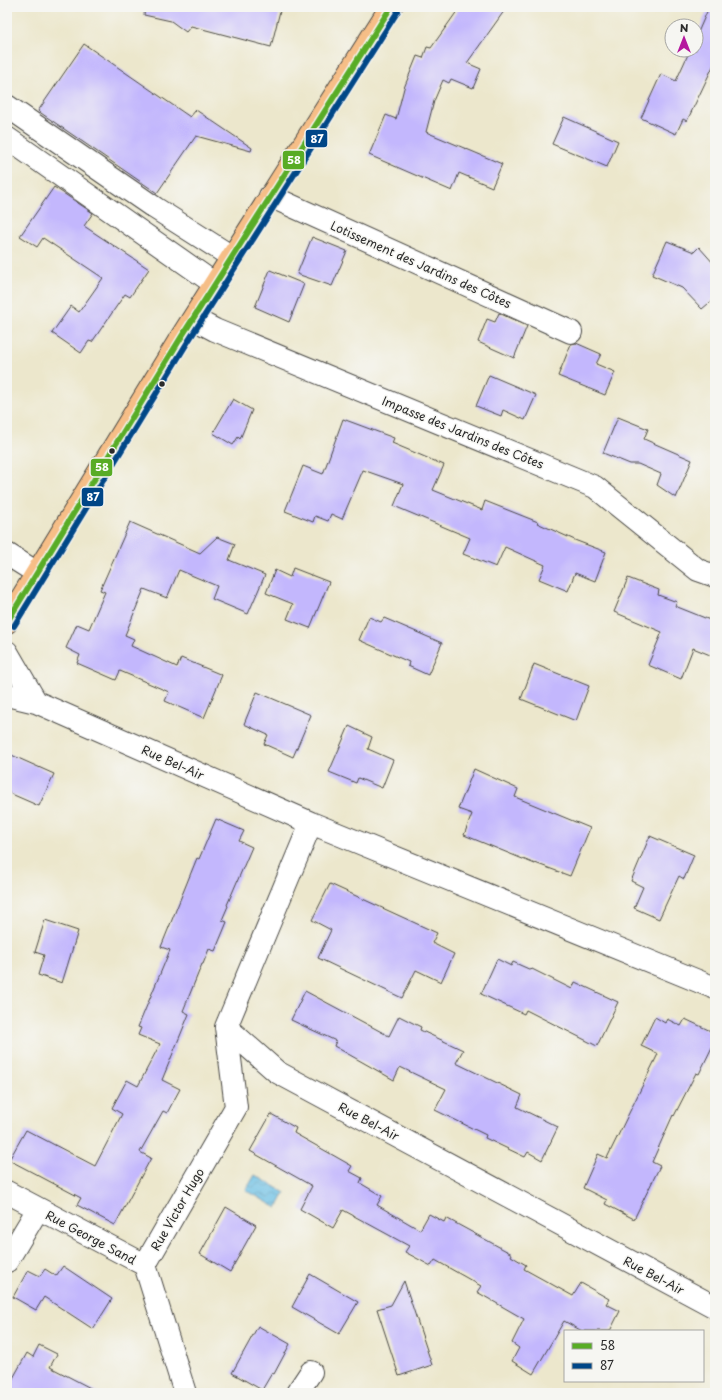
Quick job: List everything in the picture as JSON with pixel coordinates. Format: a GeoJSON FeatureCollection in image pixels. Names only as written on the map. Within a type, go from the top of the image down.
{"type":"FeatureCollection","features":[{"type":"Feature","properties":{"kind":"main road"},"geometry":{"type":"LineString","coordinates":[[7,622],[215,284],[391,7]]}},
{"type":"Feature","properties":{"kind":"street"},"geometry":{"type":"LineString","coordinates":[[7,106],[155,208],[232,257]]}},
{"type":"Feature","properties":{"kind":"street"},"geometry":{"type":"LineString","coordinates":[[7,138],[215,284]]}},
{"type":"Feature","properties":{"kind":"street","name":"Lotissement des Jardins des Côtes"},"geometry":{"type":"LineString","coordinates":[[270,196],[572,332]]}},
{"type":"Feature","properties":{"kind":"street","name":"Impasse des Jardins des Côtes"},"geometry":{"type":"LineString","coordinates":[[194,319],[215,330],[595,487],[698,570],[715,576]]}},
{"type":"Feature","properties":{"kind":"street"},"geometry":{"type":"LineString","coordinates":[[7,554],[37,573]]}},
{"type":"Feature","properties":{"kind":"street"},"geometry":{"type":"LineString","coordinates":[[7,652],[36,702]]}},
{"type":"Feature","properties":{"kind":"street","name":"Rue Bel-Air"},"geometry":{"type":"LineString","coordinates":[[7,695],[36,702],[311,823],[715,988]]}},
{"type":"Feature","properties":{"kind":"street"},"geometry":{"type":"LineString","coordinates":[[226,1028],[311,823]]}},
{"type":"Feature","properties":{"kind":"street","name":"Rue Bel-Air"},"geometry":{"type":"LineString","coordinates":[[226,1028],[277,1072],[715,1307]]}},
{"type":"Feature","properties":{"kind":"street","name":"Rue Victor Hugo"},"geometry":{"type":"LineString","coordinates":[[185,1393],[145,1265],[236,1107],[226,1028]]}},
{"type":"Feature","properties":{"kind":"street","name":"Rue George Sand"},"geometry":{"type":"LineString","coordinates":[[7,1192],[145,1265]]}},
{"type":"Feature","properties":{"kind":"street","name":"Rue George Sand"},"geometry":{"type":"LineString","coordinates":[[7,1261],[38,1209]]}},
{"type":"Feature","properties":{"kind":"street"},"geometry":{"type":"LineString","coordinates":[[297,1393],[311,1372]]}},
{"type":"Feature","properties":{"kind":"water"},"geometry":{"type":"Polygon","coordinates":[[[255,1175],[285,1193],[277,1208],[246,1190],[255,1175]]]}},
{"type":"Feature","properties":{"kind":"building"},"geometry":{"type":"Polygon","coordinates":[[[145,7],[264,7],[280,11],[271,47],[191,26],[186,32],[171,21],[144,15],[145,7]]]}},
{"type":"Feature","properties":{"kind":"building"},"geometry":{"type":"Polygon","coordinates":[[[460,7],[507,7],[467,63],[481,69],[473,88],[451,79],[449,83],[443,80],[434,101],[426,132],[502,164],[492,187],[459,173],[452,191],[369,155],[386,115],[396,119],[404,88],[417,56],[423,58],[427,47],[431,48],[460,7]]]}},
{"type":"Feature","properties":{"kind":"building"},"geometry":{"type":"Polygon","coordinates":[[[709,7],[715,7],[715,62],[687,121],[683,119],[676,134],[641,118],[661,74],[676,81],[686,58],[704,58],[704,19],[709,7]]]}},
{"type":"Feature","properties":{"kind":"building"},"geometry":{"type":"Polygon","coordinates":[[[84,44],[190,117],[196,110],[252,148],[251,151],[196,136],[157,193],[38,111],[84,44]]]}},
{"type":"Feature","properties":{"kind":"building"},"geometry":{"type":"Polygon","coordinates":[[[564,117],[618,141],[607,167],[552,144],[564,117]]]}},
{"type":"Feature","properties":{"kind":"building"},"geometry":{"type":"Polygon","coordinates":[[[54,187],[93,213],[84,226],[149,269],[130,297],[125,294],[92,342],[89,341],[81,353],[52,333],[71,306],[79,312],[103,278],[43,238],[37,247],[20,236],[54,187]]]}},
{"type":"Feature","properties":{"kind":"building"},"geometry":{"type":"Polygon","coordinates":[[[312,237],[347,251],[332,286],[297,274],[312,237]]]}},
{"type":"Feature","properties":{"kind":"building"},"geometry":{"type":"Polygon","coordinates":[[[667,241],[694,252],[699,247],[715,265],[715,298],[702,309],[682,288],[652,275],[667,241]]]}},
{"type":"Feature","properties":{"kind":"building"},"geometry":{"type":"Polygon","coordinates":[[[270,270],[304,284],[289,322],[255,307],[270,270]]]}},
{"type":"Feature","properties":{"kind":"building"},"geometry":{"type":"Polygon","coordinates":[[[499,313],[527,326],[514,358],[478,342],[487,319],[495,322],[499,313]]]}},
{"type":"Feature","properties":{"kind":"building"},"geometry":{"type":"Polygon","coordinates":[[[576,343],[601,354],[596,364],[615,372],[605,395],[558,376],[571,344],[576,343]]]}},
{"type":"Feature","properties":{"kind":"building"},"geometry":{"type":"Polygon","coordinates":[[[489,375],[536,395],[525,420],[503,410],[501,416],[476,406],[489,375]]]}},
{"type":"Feature","properties":{"kind":"building"},"geometry":{"type":"Polygon","coordinates":[[[233,399],[252,410],[240,439],[238,437],[233,445],[213,433],[233,399]]]}},
{"type":"Feature","properties":{"kind":"building"},"geometry":{"type":"Polygon","coordinates":[[[618,417],[648,429],[644,439],[692,460],[676,498],[657,485],[661,474],[638,464],[630,464],[603,453],[618,417]]]}},
{"type":"Feature","properties":{"kind":"building"},"geometry":{"type":"Polygon","coordinates":[[[343,419],[394,438],[392,443],[444,465],[433,490],[482,510],[485,501],[538,522],[537,523],[577,541],[606,552],[595,581],[575,573],[568,591],[539,579],[545,565],[505,547],[496,567],[463,554],[470,538],[394,506],[403,484],[363,470],[342,519],[331,514],[328,521],[315,516],[313,522],[285,511],[303,466],[323,474],[343,419]]]}},
{"type":"Feature","properties":{"kind":"building"},"geometry":{"type":"Polygon","coordinates":[[[130,522],[200,553],[217,537],[235,544],[229,560],[265,575],[248,614],[212,599],[217,586],[179,570],[167,598],[144,589],[125,635],[134,639],[131,646],[177,667],[181,658],[222,675],[204,718],[165,701],[169,692],[120,671],[116,680],[77,663],[80,655],[66,648],[77,624],[89,629],[105,592],[100,590],[130,522]]]}},
{"type":"Feature","properties":{"kind":"building"},"geometry":{"type":"Polygon","coordinates":[[[293,568],[329,582],[310,628],[287,619],[293,604],[266,593],[275,570],[290,577],[293,568]]]}},
{"type":"Feature","properties":{"kind":"building"},"geometry":{"type":"Polygon","coordinates":[[[628,578],[659,590],[658,595],[677,602],[675,606],[715,622],[715,657],[693,648],[681,679],[648,665],[662,632],[614,612],[628,578]]]}},
{"type":"Feature","properties":{"kind":"building"},"geometry":{"type":"Polygon","coordinates":[[[369,617],[381,622],[384,618],[442,643],[428,675],[408,666],[409,662],[359,640],[369,617]]]}},
{"type":"Feature","properties":{"kind":"building"},"geometry":{"type":"Polygon","coordinates":[[[534,664],[589,686],[576,721],[521,699],[534,664]]]}},
{"type":"Feature","properties":{"kind":"building"},"geometry":{"type":"Polygon","coordinates":[[[257,692],[311,715],[293,757],[264,744],[268,735],[244,724],[257,692]]]}},
{"type":"Feature","properties":{"kind":"building"},"geometry":{"type":"Polygon","coordinates":[[[349,726],[372,737],[368,749],[393,760],[382,788],[358,778],[356,783],[329,772],[349,726]]]}},
{"type":"Feature","properties":{"kind":"building"},"geometry":{"type":"Polygon","coordinates":[[[7,753],[54,774],[39,806],[7,792],[7,753]]]}},
{"type":"Feature","properties":{"kind":"building"},"geometry":{"type":"Polygon","coordinates":[[[474,769],[518,789],[515,797],[590,828],[570,876],[535,864],[464,835],[472,814],[458,809],[474,769]]]}},
{"type":"Feature","properties":{"kind":"building"},"geometry":{"type":"Polygon","coordinates":[[[216,819],[244,831],[239,841],[252,847],[227,905],[228,906],[222,920],[227,922],[215,951],[209,949],[183,1011],[189,1014],[162,1080],[180,1089],[167,1113],[163,1111],[140,1152],[151,1158],[115,1225],[77,1205],[81,1198],[9,1160],[26,1130],[95,1166],[122,1114],[112,1108],[127,1080],[138,1086],[160,1044],[138,1035],[141,1028],[138,1027],[170,950],[161,947],[197,858],[199,859],[216,819]]]}},
{"type":"Feature","properties":{"kind":"building"},"geometry":{"type":"Polygon","coordinates":[[[650,836],[694,855],[684,879],[679,876],[659,919],[634,908],[643,887],[631,881],[650,836]]]}},
{"type":"Feature","properties":{"kind":"building"},"geometry":{"type":"Polygon","coordinates":[[[330,884],[437,933],[432,943],[454,954],[441,982],[416,970],[402,998],[318,958],[331,930],[312,920],[330,884]]]}},
{"type":"Feature","properties":{"kind":"building"},"geometry":{"type":"Polygon","coordinates":[[[45,920],[78,931],[62,983],[38,975],[44,955],[35,952],[45,920]]]}},
{"type":"Feature","properties":{"kind":"building"},"geometry":{"type":"Polygon","coordinates":[[[497,959],[511,966],[513,962],[531,970],[532,969],[572,989],[575,982],[618,1002],[597,1046],[526,1010],[524,1014],[481,994],[497,959]]]}},
{"type":"Feature","properties":{"kind":"building"},"geometry":{"type":"Polygon","coordinates":[[[305,991],[389,1036],[399,1016],[421,1027],[420,1030],[463,1050],[456,1063],[522,1095],[517,1107],[558,1127],[542,1160],[528,1152],[525,1157],[485,1138],[486,1135],[435,1110],[446,1089],[400,1067],[394,1080],[334,1046],[336,1041],[291,1020],[305,991]]]}},
{"type":"Feature","properties":{"kind":"building"},"geometry":{"type":"Polygon","coordinates":[[[655,1017],[665,1023],[667,1019],[681,1026],[685,1019],[715,1033],[715,1041],[699,1074],[696,1073],[674,1116],[673,1115],[652,1162],[660,1166],[634,1219],[605,1204],[607,1200],[583,1188],[598,1154],[607,1158],[658,1054],[641,1046],[655,1017]]]}},
{"type":"Feature","properties":{"kind":"building"},"geometry":{"type":"Polygon","coordinates":[[[271,1114],[296,1128],[294,1133],[352,1166],[349,1171],[362,1178],[360,1183],[382,1196],[377,1205],[420,1230],[429,1214],[444,1222],[446,1218],[512,1254],[511,1256],[526,1265],[524,1269],[573,1296],[581,1283],[609,1299],[606,1304],[620,1311],[610,1330],[580,1330],[564,1321],[533,1374],[512,1361],[519,1348],[512,1343],[524,1319],[477,1292],[481,1286],[435,1260],[431,1266],[405,1252],[409,1246],[343,1210],[333,1228],[300,1209],[312,1186],[250,1151],[271,1114]]]}},
{"type":"Feature","properties":{"kind":"building"},"geometry":{"type":"Polygon","coordinates":[[[226,1207],[256,1225],[230,1272],[200,1254],[226,1207]]]}},
{"type":"Feature","properties":{"kind":"building"},"geometry":{"type":"Polygon","coordinates":[[[63,1266],[112,1299],[93,1329],[44,1297],[36,1310],[13,1297],[28,1270],[40,1276],[45,1269],[56,1276],[63,1266]]]}},
{"type":"Feature","properties":{"kind":"building"},"geometry":{"type":"Polygon","coordinates":[[[310,1274],[358,1302],[339,1334],[292,1307],[310,1274]]]}},
{"type":"Feature","properties":{"kind":"building"},"geometry":{"type":"Polygon","coordinates":[[[404,1281],[432,1365],[399,1376],[377,1309],[391,1305],[404,1281]]]}},
{"type":"Feature","properties":{"kind":"building"},"geometry":{"type":"Polygon","coordinates":[[[258,1326],[290,1344],[274,1374],[272,1373],[262,1390],[232,1373],[258,1326]]]}},
{"type":"Feature","properties":{"kind":"building"},"geometry":{"type":"Polygon","coordinates":[[[39,1345],[57,1354],[50,1367],[100,1393],[7,1393],[7,1389],[27,1353],[33,1357],[39,1345]]]}},
{"type":"Feature","properties":{"kind":"transit line","name":"58"},"geometry":{"type":"LineString","coordinates":[[7,622],[182,336],[391,7]]}},
{"type":"Feature","properties":{"kind":"transit line","name":"87"},"geometry":{"type":"LineString","coordinates":[[14,626],[189,340],[398,11]]}}]}
